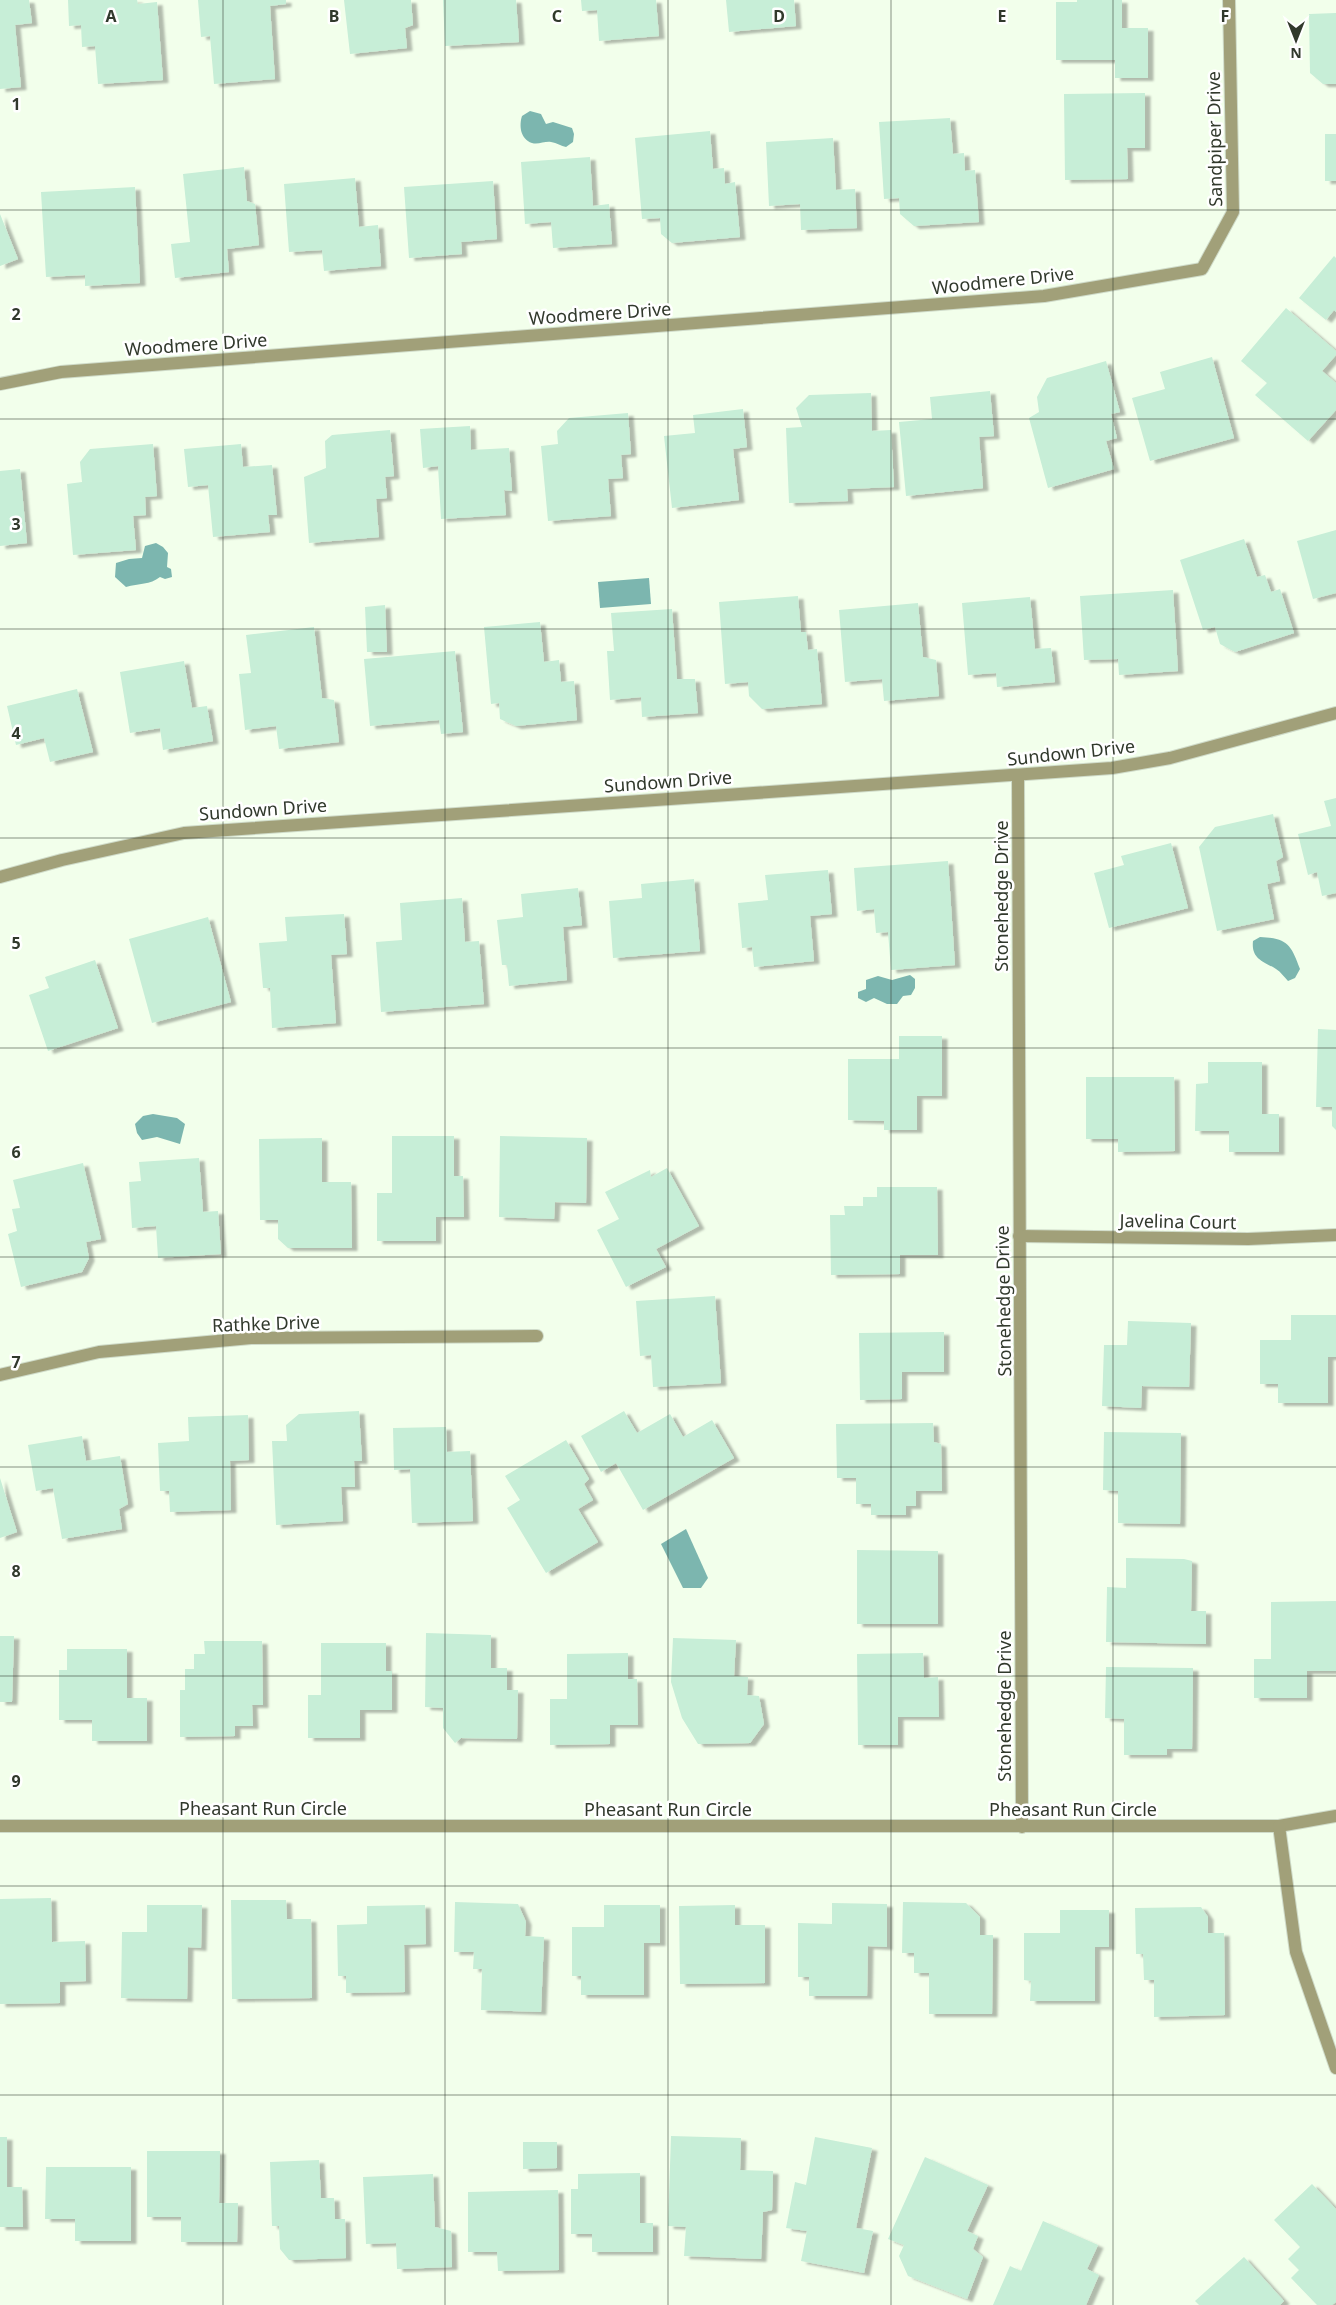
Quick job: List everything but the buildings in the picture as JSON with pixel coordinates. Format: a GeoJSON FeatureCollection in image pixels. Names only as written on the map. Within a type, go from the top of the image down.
{"type":"FeatureCollection","features":[{"type":"Feature","properties":{"kind":"street","name":"Sandpiper Drive"},"geometry":{"type":"LineString","coordinates":[[1202,269],[1234,212],[1229,0]]}},
{"type":"Feature","properties":{"kind":"street","name":"Woodmere Drive"},"geometry":{"type":"LineString","coordinates":[[0,384],[61,372],[1044,296],[1202,269]]}},
{"type":"Feature","properties":{"kind":"street","name":"Sundown Drive"},"geometry":{"type":"LineString","coordinates":[[0,877],[62,860],[184,833],[1112,768],[1170,758],[1336,713]]}},
{"type":"Feature","properties":{"kind":"street","name":"Stonehedge Drive"},"geometry":{"type":"LineString","coordinates":[[1018,776],[1022,1827]]}},
{"type":"Feature","properties":{"kind":"street","name":"Javelina Court"},"geometry":{"type":"LineString","coordinates":[[1019,1236],[1248,1239],[1336,1235]]}},
{"type":"Feature","properties":{"kind":"street","name":"Rathke Drive"},"geometry":{"type":"LineString","coordinates":[[0,1375],[99,1352],[251,1338],[537,1336]]}},
{"type":"Feature","properties":{"kind":"street","name":"Pheasant Run Circle"},"geometry":{"type":"LineString","coordinates":[[0,1826],[1279,1826],[1336,1816]]}},
{"type":"Feature","properties":{"kind":"street"},"geometry":{"type":"LineString","coordinates":[[1279,1826],[1296,1952],[1336,2068]]}},
{"type":"Feature","properties":{"kind":"water"},"geometry":{"type":"Polygon","coordinates":[[[530,111],[541,114],[546,124],[553,122],[572,128],[574,134],[573,142],[566,147],[551,142],[534,143],[528,141],[521,131],[521,123],[522,116],[530,111]]]}},
{"type":"Feature","properties":{"kind":"water"},"geometry":{"type":"Polygon","coordinates":[[[156,543],[168,553],[167,567],[171,569],[172,577],[165,579],[160,577],[148,583],[126,587],[115,577],[116,563],[142,558],[145,546],[156,543]]]}},
{"type":"Feature","properties":{"kind":"water"},"geometry":{"type":"Polygon","coordinates":[[[649,578],[651,604],[600,608],[598,582],[649,578]]]}},
{"type":"Feature","properties":{"kind":"water"},"geometry":{"type":"Polygon","coordinates":[[[1260,937],[1277,939],[1287,944],[1294,954],[1300,969],[1295,978],[1288,981],[1278,970],[1256,956],[1253,941],[1260,937]]]}},
{"type":"Feature","properties":{"kind":"water"},"geometry":{"type":"Polygon","coordinates":[[[910,975],[915,979],[915,988],[911,995],[903,996],[897,1004],[887,1004],[874,998],[866,1002],[858,998],[858,992],[866,989],[866,980],[878,976],[892,980],[910,975]]]}},
{"type":"Feature","properties":{"kind":"water"},"geometry":{"type":"Polygon","coordinates":[[[153,1114],[177,1118],[185,1124],[180,1144],[157,1137],[142,1140],[137,1133],[135,1124],[143,1116],[153,1114]]]}},
{"type":"Feature","properties":{"kind":"water"},"geometry":{"type":"Polygon","coordinates":[[[686,1529],[708,1578],[701,1588],[683,1588],[661,1544],[686,1529]]]}}]}
